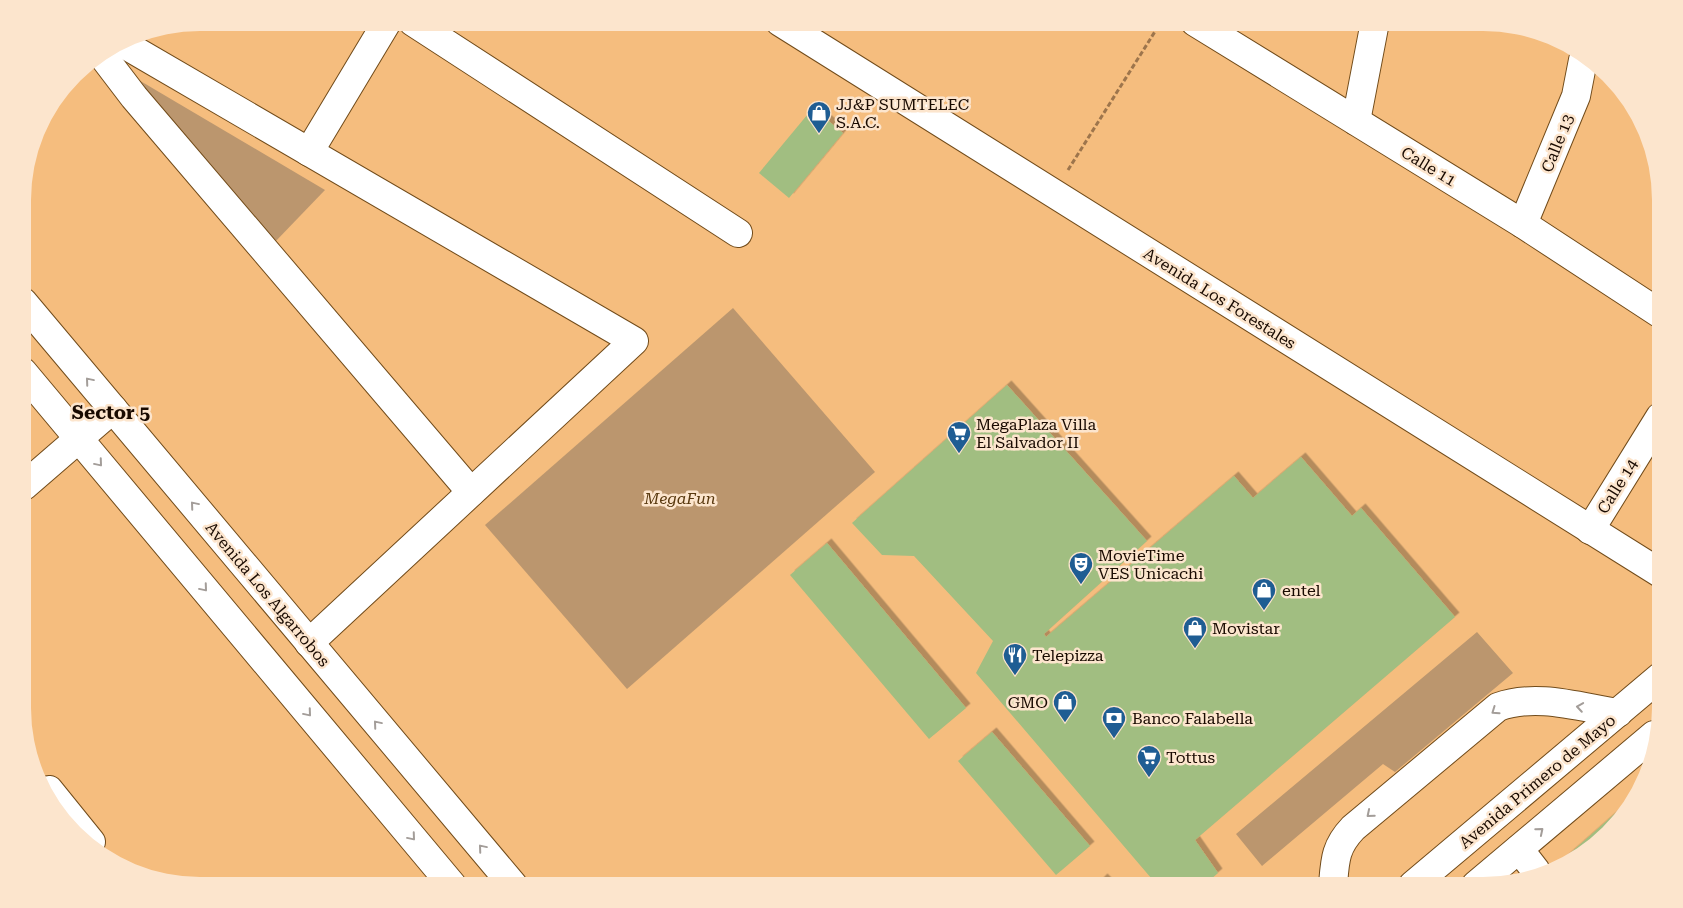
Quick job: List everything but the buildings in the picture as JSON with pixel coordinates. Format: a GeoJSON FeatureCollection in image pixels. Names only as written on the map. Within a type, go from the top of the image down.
{"type":"FeatureCollection","features":[{"type":"Feature","properties":{"kind":"street"},"geometry":{"type":"LineString","coordinates":[[309,152],[382,31]]}},
{"type":"Feature","properties":{"kind":"street"},"geometry":{"type":"LineString","coordinates":[[427,31],[738,233]]}},
{"type":"Feature","properties":{"kind":"street","name":"Avenida Los Forestales"},"geometry":{"type":"LineString","coordinates":[[794,31],[1652,568]]}},
{"type":"Feature","properties":{"kind":"street","name":"Calle 11"},"geometry":{"type":"LineString","coordinates":[[1210,31],[1524,224],[1652,308]]}},
{"type":"Feature","properties":{"kind":"street"},"geometry":{"type":"LineString","coordinates":[[1356,121],[1373,31]]}},
{"type":"Feature","properties":{"kind":"street"},"geometry":{"type":"LineString","coordinates":[[130,47],[634,341],[309,643]]}},
{"type":"Feature","properties":{"kind":"street"},"geometry":{"type":"LineString","coordinates":[[106,60],[134,98],[471,492]]}},
{"type":"Feature","properties":{"kind":"street","name":"Calle 13"},"geometry":{"type":"LineString","coordinates":[[1524,224],[1576,96],[1582,64]]}},
{"type":"Feature","properties":{"kind":"street","name":"Avenida Los Algarrobos"},"geometry":{"type":"LineString","coordinates":[[32,312],[506,877]]}},
{"type":"Feature","properties":{"kind":"street"},"geometry":{"type":"LineString","coordinates":[[32,382],[445,877]]}},
{"type":"Feature","properties":{"kind":"street"},"geometry":{"type":"LineString","coordinates":[[31,480],[114,409]]}},
{"type":"Feature","properties":{"kind":"street","name":"Calle 14"},"geometry":{"type":"LineString","coordinates":[[1590,530],[1652,430]]}},
{"type":"Feature","properties":{"kind":"street","name":"Avenida Primero de Mayo"},"geometry":{"type":"LineString","coordinates":[[1424,876],[1652,684]]}},
{"type":"Feature","properties":{"kind":"street"},"geometry":{"type":"LineString","coordinates":[[1334,876],[1336,853],[1343,839],[1353,828],[1498,707],[1511,702],[1525,700],[1618,713]]}},
{"type":"Feature","properties":{"kind":"street"},"geometry":{"type":"LineString","coordinates":[[1486,876],[1649,739]]}},
{"type":"Feature","properties":{"kind":"street"},"geometry":{"type":"LineString","coordinates":[[1518,849],[1534,869]]}},
{"type":"Feature","properties":{"kind":"path"},"geometry":{"type":"LineString","coordinates":[[1053,194],[1155,31]]}},
{"type":"Feature","properties":{"kind":"green space"},"geometry":{"type":"Polygon","coordinates":[[[137,79],[325,190],[274,243],[137,79]]]}},
{"type":"Feature","properties":{"kind":"green space","name":"MegaFun"},"geometry":{"type":"Polygon","coordinates":[[[733,308],[875,472],[627,689],[485,525],[733,308]]]}},
{"type":"Feature","properties":{"kind":"green space"},"geometry":{"type":"Polygon","coordinates":[[[1477,632],[1513,673],[1395,772],[1383,764],[1262,866],[1236,834],[1477,632]]]}},
{"type":"Feature","properties":{"kind":"place","name":"JJ&P SUMTELEC S.A.C."},"geometry":{"type":"Point","coordinates":[819,134]}},
{"type":"Feature","properties":{"kind":"place","name":"MegaPlaza Villa El Salvador II"},"geometry":{"type":"Point","coordinates":[959,454]}},
{"type":"Feature","properties":{"kind":"place","name":"MovieTime VES Unicachi"},"geometry":{"type":"Point","coordinates":[1081,585]}},
{"type":"Feature","properties":{"kind":"place","name":"entel"},"geometry":{"type":"Point","coordinates":[1264,611]}},
{"type":"Feature","properties":{"kind":"place","name":"Movistar"},"geometry":{"type":"Point","coordinates":[1195,649]}},
{"type":"Feature","properties":{"kind":"place","name":"Telepizza"},"geometry":{"type":"Point","coordinates":[1015,676]}},
{"type":"Feature","properties":{"kind":"place","name":"GMO"},"geometry":{"type":"Point","coordinates":[1065,723]}},
{"type":"Feature","properties":{"kind":"place","name":"Banco Falabella"},"geometry":{"type":"Point","coordinates":[1114,739]}},
{"type":"Feature","properties":{"kind":"place","name":"Tottus"},"geometry":{"type":"Point","coordinates":[1149,778]}},
{"type":"Feature","properties":{"kind":"district","name":"Sector 5"},"geometry":{"type":"Point","coordinates":[111,412]}}]}
